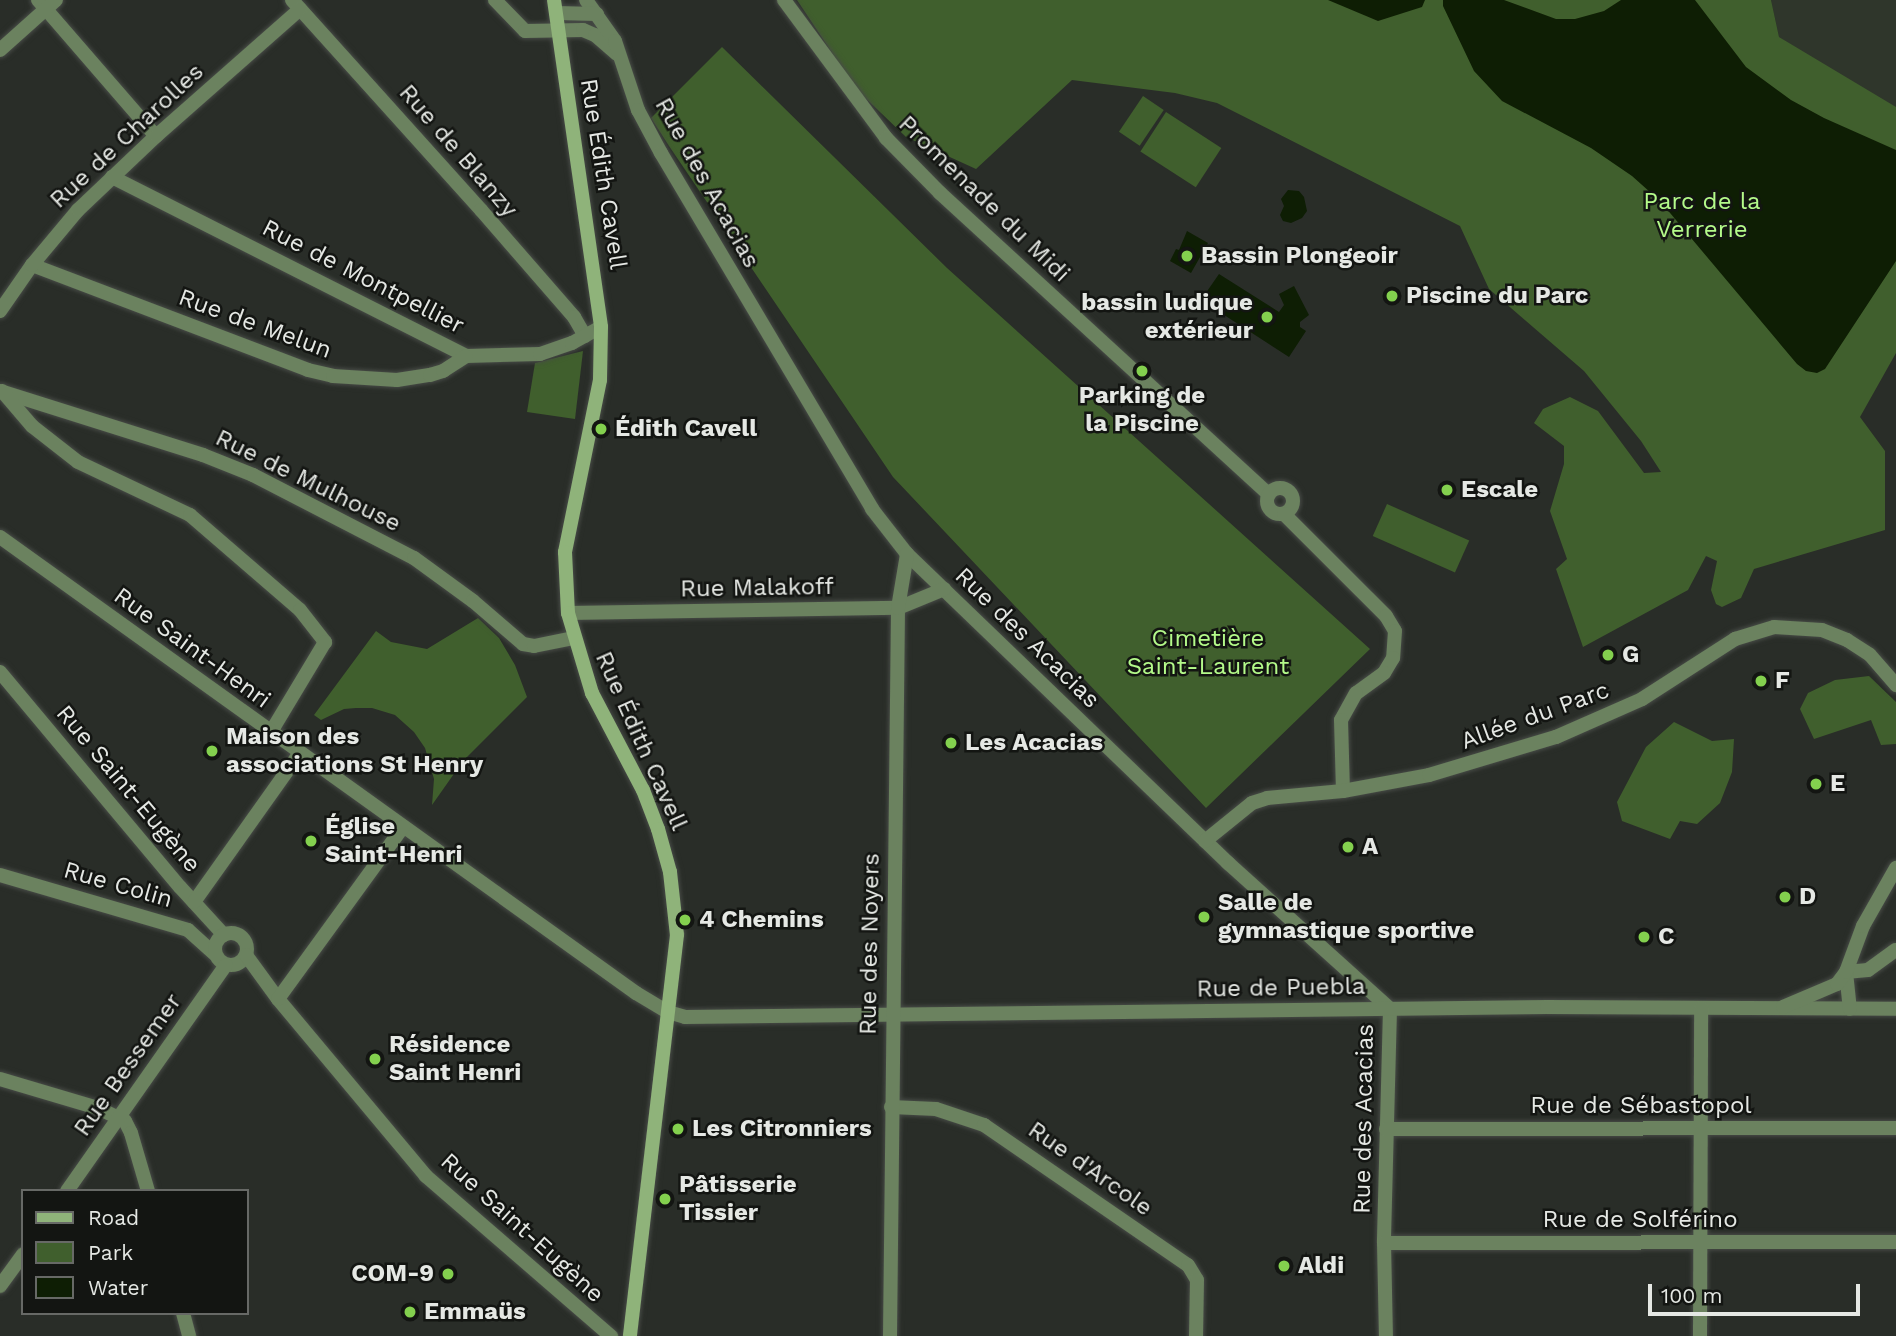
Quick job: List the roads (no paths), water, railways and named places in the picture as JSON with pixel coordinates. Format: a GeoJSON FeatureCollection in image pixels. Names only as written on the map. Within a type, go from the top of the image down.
{"type":"FeatureCollection","features":[{"type":"Feature","properties":{"kind":"street"},"geometry":{"type":"LineString","coordinates":[[495,0],[525,31],[583,30],[595,35],[621,57]]}},
{"type":"Feature","properties":{"kind":"street","name":"Rue des Acacias"},"geometry":{"type":"LineString","coordinates":[[586,0],[621,57],[638,110],[667,165],[872,509],[907,554],[1205,841],[1390,1009],[1384,1243],[1386,1336]]}},
{"type":"Feature","properties":{"kind":"street","name":"Promenade du Midi"},"geometry":{"type":"LineString","coordinates":[[784,0],[853,97],[895,147],[940,193],[1269,494]]}},
{"type":"Feature","properties":{"kind":"street"},"geometry":{"type":"LineString","coordinates":[[0,50],[47,3],[156,136]]}},
{"type":"Feature","properties":{"kind":"street","name":"Rue de Charolles"},"geometry":{"type":"LineString","coordinates":[[0,311],[32,265],[78,209],[296,4]]}},
{"type":"Feature","properties":{"kind":"street","name":"Rue de Blanzy"},"geometry":{"type":"LineString","coordinates":[[296,4],[564,305],[585,336]]}},
{"type":"Feature","properties":{"kind":"street"},"geometry":{"type":"LineString","coordinates":[[555,7],[597,14]]}},
{"type":"Feature","properties":{"kind":"street","name":"Rue Édith Cavell"},"geometry":{"type":"LineString","coordinates":[[555,7],[601,327],[600,380],[565,552],[568,614],[592,693],[643,790],[670,872],[677,935],[630,1336]]}},
{"type":"Feature","properties":{"kind":"street","name":"Rue de Montpellier"},"geometry":{"type":"LineString","coordinates":[[112,177],[466,356],[540,354],[601,327]]}},
{"type":"Feature","properties":{"kind":"street","name":"Rue de Melun"},"geometry":{"type":"LineString","coordinates":[[32,265],[308,370],[333,376],[397,380],[443,371],[466,356]]}},
{"type":"Feature","properties":{"kind":"street"},"geometry":{"type":"LineString","coordinates":[[1,391],[32,426],[78,462],[190,515],[300,610],[326,642],[271,732]]}},
{"type":"Feature","properties":{"kind":"street","name":"Rue de Mulhouse"},"geometry":{"type":"LineString","coordinates":[[1,391],[203,455],[253,475],[414,558],[473,601],[523,644],[534,646],[574,638]]}},
{"type":"Feature","properties":{"kind":"street"},"geometry":{"type":"LineString","coordinates":[[1280,488],[1291,495],[1292,506],[1284,514],[1276,514],[1269,509],[1267,502],[1269,494],[1280,488]]}},
{"type":"Feature","properties":{"kind":"street"},"geometry":{"type":"LineString","coordinates":[[1284,514],[1386,616],[1395,631],[1392,659],[1384,673],[1356,693],[1341,720],[1343,790]]}},
{"type":"Feature","properties":{"kind":"street","name":"Rue Saint-Henri"},"geometry":{"type":"LineString","coordinates":[[0,537],[404,827],[668,1012]]}},
{"type":"Feature","properties":{"kind":"street","name":"Rue des Noyers"},"geometry":{"type":"LineString","coordinates":[[890,1336],[898,608],[907,554]]}},
{"type":"Feature","properties":{"kind":"street","name":"Rue Malakoff"},"geometry":{"type":"LineString","coordinates":[[568,614],[898,608],[944,589]]}},
{"type":"Feature","properties":{"kind":"street","name":"Allée du Parc"},"geometry":{"type":"LineString","coordinates":[[1205,841],[1252,803],[1267,798],[1343,790],[1474,763],[1556,737],[1642,699],[1735,639],[1774,627],[1822,630],[1847,639],[1870,655],[1896,685]]}},
{"type":"Feature","properties":{"kind":"street","name":"Rue Saint-Eugène"},"geometry":{"type":"LineString","coordinates":[[0,672],[7,686],[224,935]]}},
{"type":"Feature","properties":{"kind":"street"},"geometry":{"type":"LineString","coordinates":[[194,902],[300,753]]}},
{"type":"Feature","properties":{"kind":"street"},"geometry":{"type":"LineString","coordinates":[[278,999],[404,827]]}},
{"type":"Feature","properties":{"kind":"street"},"geometry":{"type":"LineString","coordinates":[[1843,1009],[1842,978],[1863,926],[1896,867]]}},
{"type":"Feature","properties":{"kind":"street","name":"Rue Colin"},"geometry":{"type":"LineString","coordinates":[[0,875],[188,930],[220,959]]}},
{"type":"Feature","properties":{"kind":"street"},"geometry":{"type":"LineString","coordinates":[[224,935],[241,936],[246,944],[246,955],[237,965],[220,959],[216,943],[224,935]]}},
{"type":"Feature","properties":{"kind":"street"},"geometry":{"type":"LineString","coordinates":[[1779,1009],[1842,978],[1868,970],[1896,950]]}},
{"type":"Feature","properties":{"kind":"street","name":"Rue Saint-Eugène"},"geometry":{"type":"LineString","coordinates":[[246,955],[278,999],[446,1196],[611,1336]]}},
{"type":"Feature","properties":{"kind":"street","name":"Rue Bessemer"},"geometry":{"type":"LineString","coordinates":[[68,1189],[220,959]]}},
{"type":"Feature","properties":{"kind":"street"},"geometry":{"type":"LineString","coordinates":[[1700,1336],[1701,1008]]}},
{"type":"Feature","properties":{"kind":"street","name":"Rue de Puebla"},"geometry":{"type":"LineString","coordinates":[[668,1012],[685,1017],[1390,1009],[1896,1009]]}},
{"type":"Feature","properties":{"kind":"street"},"geometry":{"type":"LineString","coordinates":[[0,1079],[119,1116],[131,1133],[147,1189]]}},
{"type":"Feature","properties":{"kind":"street","name":"Rue d'Arcole"},"geometry":{"type":"LineString","coordinates":[[891,1107],[936,1109],[984,1125],[1188,1265],[1197,1280],[1196,1336]]}},
{"type":"Feature","properties":{"kind":"street","name":"Rue de Sébastopol"},"geometry":{"type":"LineString","coordinates":[[1386,1129],[1896,1128]]}},
{"type":"Feature","properties":{"kind":"street","name":"Rue de Solférino"},"geometry":{"type":"LineString","coordinates":[[1384,1243],[1896,1242]]}},
{"type":"Feature","properties":{"kind":"street"},"geometry":{"type":"LineString","coordinates":[[1,1282],[21,1257]]}},
{"type":"Feature","properties":{"kind":"street"},"geometry":{"type":"LineString","coordinates":[[184,1315],[190,1336]]}},
{"type":"Feature","properties":{"kind":"water"},"geometry":{"type":"Polygon","coordinates":[[[1328,0],[1425,0],[1422,7],[1378,21],[1328,0]]]}},
{"type":"Feature","properties":{"kind":"water"},"geometry":{"type":"Polygon","coordinates":[[[1443,0],[1504,0],[1556,19],[1575,19],[1604,11],[1621,0],[1695,0],[1746,67],[1791,100],[1896,150],[1896,261],[1825,369],[1817,373],[1806,371],[1797,364],[1660,201],[1632,176],[1591,148],[1502,101],[1474,71],[1443,6],[1443,0]]]}},
{"type":"Feature","properties":{"kind":"water"},"geometry":{"type":"Polygon","coordinates":[[[1288,190],[1299,191],[1304,197],[1307,211],[1302,218],[1291,223],[1283,221],[1280,215],[1284,206],[1281,199],[1288,190]]]}},
{"type":"Feature","properties":{"kind":"water","name":"Bassin Plongeoir"},"geometry":{"type":"Polygon","coordinates":[[[1187,231],[1208,243],[1191,273],[1170,261],[1176,249],[1179,250],[1187,231]]]}},
{"type":"Feature","properties":{"kind":"water","name":"bassin ludique extérieur"},"geometry":{"type":"Polygon","coordinates":[[[1219,274],[1279,312],[1284,305],[1279,294],[1294,286],[1309,315],[1300,322],[1300,327],[1306,331],[1289,357],[1201,300],[1219,274]]]}},
{"type":"Feature","properties":{"kind":"place","name":"Bassin Plongeoir"},"geometry":{"type":"Point","coordinates":[1187,256]}},
{"type":"Feature","properties":{"kind":"place","name":"Piscine du Parc"},"geometry":{"type":"Point","coordinates":[1392,296]}},
{"type":"Feature","properties":{"kind":"place","name":"bassin ludique extérieur"},"geometry":{"type":"Point","coordinates":[1267,317]}},
{"type":"Feature","properties":{"kind":"place","name":"Parking de la Piscine"},"geometry":{"type":"Point","coordinates":[1142,371]}},
{"type":"Feature","properties":{"kind":"place","name":"Édith Cavell"},"geometry":{"type":"Point","coordinates":[601,429]}},
{"type":"Feature","properties":{"kind":"place","name":"Escale"},"geometry":{"type":"Point","coordinates":[1447,490]}},
{"type":"Feature","properties":{"kind":"place","name":"G"},"geometry":{"type":"Point","coordinates":[1608,655]}},
{"type":"Feature","properties":{"kind":"place","name":"F"},"geometry":{"type":"Point","coordinates":[1761,681]}},
{"type":"Feature","properties":{"kind":"place","name":"Les Acacias"},"geometry":{"type":"Point","coordinates":[951,743]}},
{"type":"Feature","properties":{"kind":"place","name":"Maison des associations St Henry"},"geometry":{"type":"Point","coordinates":[212,751]}},
{"type":"Feature","properties":{"kind":"place","name":"E"},"geometry":{"type":"Point","coordinates":[1816,784]}},
{"type":"Feature","properties":{"kind":"place","name":"Église Saint-Henri"},"geometry":{"type":"Point","coordinates":[311,841]}},
{"type":"Feature","properties":{"kind":"place","name":"A"},"geometry":{"type":"Point","coordinates":[1348,847]}},
{"type":"Feature","properties":{"kind":"place","name":"D"},"geometry":{"type":"Point","coordinates":[1785,897]}},
{"type":"Feature","properties":{"kind":"place","name":"Salle de gymnastique sportive"},"geometry":{"type":"Point","coordinates":[1204,917]}},
{"type":"Feature","properties":{"kind":"place","name":"4 Chemins"},"geometry":{"type":"Point","coordinates":[685,920]}},
{"type":"Feature","properties":{"kind":"place","name":"C"},"geometry":{"type":"Point","coordinates":[1644,937]}},
{"type":"Feature","properties":{"kind":"place","name":"Résidence Saint Henri"},"geometry":{"type":"Point","coordinates":[375,1059]}},
{"type":"Feature","properties":{"kind":"place","name":"Les Citronniers"},"geometry":{"type":"Point","coordinates":[678,1129]}},
{"type":"Feature","properties":{"kind":"place","name":"Pâtisserie Tissier"},"geometry":{"type":"Point","coordinates":[665,1199]}},
{"type":"Feature","properties":{"kind":"place","name":"Aldi"},"geometry":{"type":"Point","coordinates":[1284,1266]}},
{"type":"Feature","properties":{"kind":"place","name":"COM-9"},"geometry":{"type":"Point","coordinates":[448,1274]}},
{"type":"Feature","properties":{"kind":"place","name":"Emmaüs"},"geometry":{"type":"Point","coordinates":[410,1312]}},
{"type":"Feature","properties":{"kind":"park label","name":"Parc de la Verrerie"},"geometry":{"type":"Point","coordinates":[1702,216]}},
{"type":"Feature","properties":{"kind":"park label","name":"Cimetière Saint-Laurent"},"geometry":{"type":"Point","coordinates":[1208,653]}}]}
